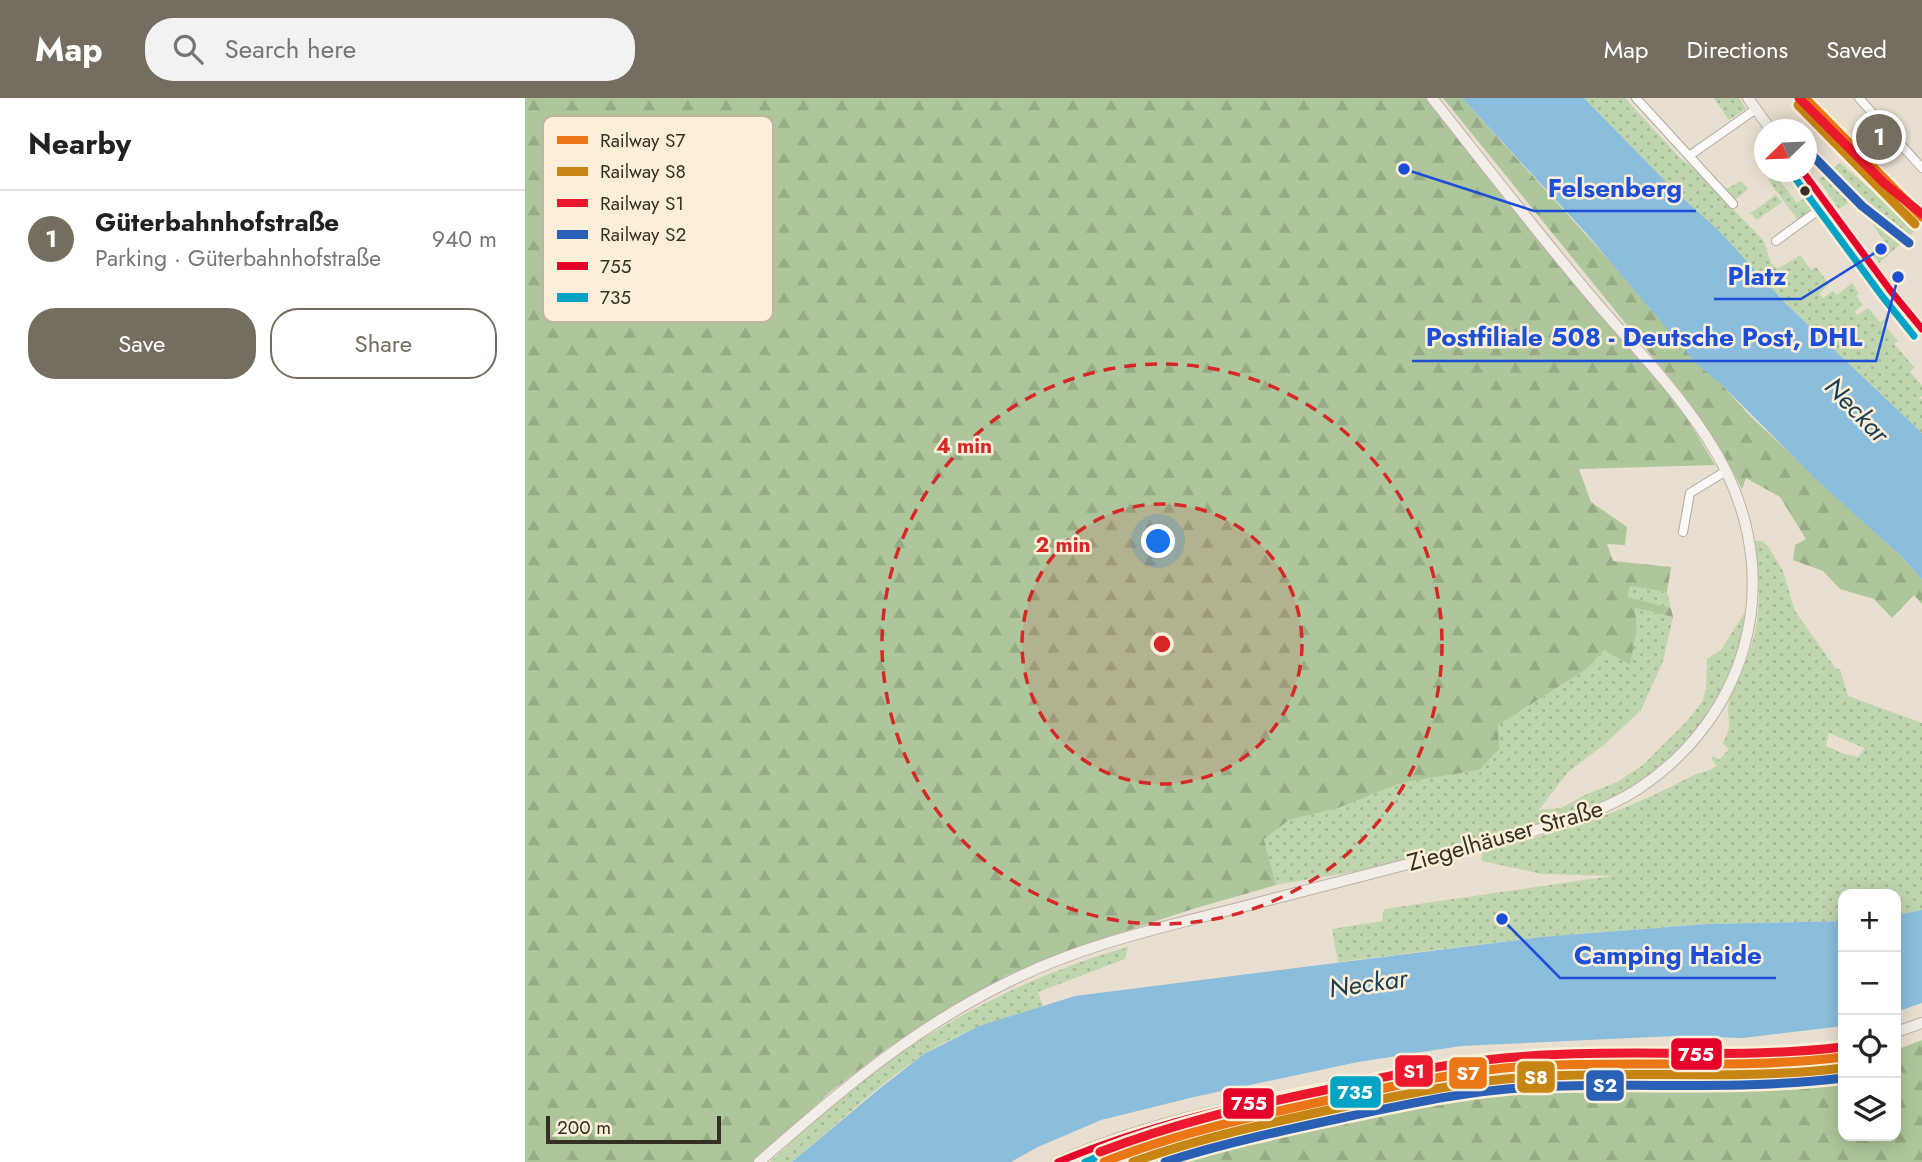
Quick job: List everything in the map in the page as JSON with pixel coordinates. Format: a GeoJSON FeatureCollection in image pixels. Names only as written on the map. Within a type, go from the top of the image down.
{"type":"FeatureCollection","features":[{"type":"Feature","properties":{"kind":"main road","name":"Ziegelhäuser Straße"},"geometry":{"type":"LineString","coordinates":[[759,1162],[888,1053],[945,1017],[1012,980],[1073,955],[1129,937],[1520,835],[1612,804],[1637,789],[1681,754],[1705,728],[1730,687],[1743,652],[1751,613],[1753,577],[1748,536],[1726,471],[1708,440],[1677,397],[1578,280],[1432,98]]}},
{"type":"Feature","properties":{"kind":"main road"},"geometry":{"type":"LineString","coordinates":[[1748,98],[1763,119]]}},
{"type":"Feature","properties":{"kind":"main road"},"geometry":{"type":"LineString","coordinates":[[1810,182],[1922,329]]}},
{"type":"Feature","properties":{"kind":"main road"},"geometry":{"type":"LineString","coordinates":[[1901,1030],[1922,1023]]}},
{"type":"Feature","properties":{"kind":"main road"},"geometry":{"type":"LineString","coordinates":[[1058,1162],[1143,1129],[1213,1111],[1356,1081],[1444,1066],[1535,1057],[1752,1055],[1838,1046]]}},
{"type":"Feature","properties":{"kind":"street"},"geometry":{"type":"LineString","coordinates":[[1636,98],[1733,204]]}},
{"type":"Feature","properties":{"kind":"street"},"geometry":{"type":"LineString","coordinates":[[1859,98],[1922,168]]}},
{"type":"Feature","properties":{"kind":"street"},"geometry":{"type":"LineString","coordinates":[[1689,156],[1756,109]]}},
{"type":"Feature","properties":{"kind":"street"},"geometry":{"type":"LineString","coordinates":[[1776,241],[1827,204]]}},
{"type":"Feature","properties":{"kind":"street"},"geometry":{"type":"LineString","coordinates":[[1683,532],[1690,493],[1726,471]]}},
{"type":"Feature","properties":{"kind":"green space"},"geometry":{"type":"Polygon","coordinates":[[[525,98],[1428,98],[1617,320],[1685,415],[1715,465],[1579,469],[1591,502],[1627,527],[1625,545],[1607,544],[1613,561],[1671,567],[1667,592],[1630,586],[1627,597],[1671,608],[1673,617],[1635,608],[1637,628],[1630,665],[1604,650],[1587,669],[1498,725],[1499,749],[1479,770],[1401,783],[1338,808],[1289,820],[1264,839],[1276,885],[1095,941],[1007,975],[886,1049],[830,1092],[754,1162],[525,1162],[525,98]]]}},
{"type":"Feature","properties":{"kind":"green space"},"geometry":{"type":"Polygon","coordinates":[[[1443,98],[1462,98],[1751,417],[1900,555],[1922,579],[1922,604],[1914,595],[1892,618],[1874,599],[1840,589],[1823,571],[1793,560],[1795,545],[1806,539],[1780,497],[1746,478],[1742,489],[1720,448],[1682,393],[1443,98]]]}},
{"type":"Feature","properties":{"kind":"green space"},"geometry":{"type":"Polygon","coordinates":[[[1584,98],[1625,98],[1680,158],[1764,241],[1771,263],[1778,269],[1800,255],[1811,270],[1816,267],[1829,284],[1819,293],[1823,298],[1833,291],[1837,295],[1852,283],[1859,294],[1856,296],[1863,305],[1855,311],[1857,315],[1868,308],[1880,322],[1886,318],[1888,321],[1882,325],[1883,328],[1886,327],[1898,341],[1894,344],[1914,367],[1910,372],[1922,385],[1922,396],[1918,400],[1922,399],[1922,433],[1787,305],[1720,233],[1584,98]]]}},
{"type":"Feature","properties":{"kind":"green space"},"geometry":{"type":"Polygon","coordinates":[[[1714,98],[1739,98],[1746,109],[1729,120],[1714,98]]]}},
{"type":"Feature","properties":{"kind":"green space"},"geometry":{"type":"Polygon","coordinates":[[[1840,163],[1917,229],[1879,263],[1871,252],[1875,249],[1881,256],[1889,249],[1873,224],[1852,201],[1839,209],[1818,179],[1840,163]]]}},
{"type":"Feature","properties":{"kind":"green space"},"geometry":{"type":"Polygon","coordinates":[[[1741,181],[1748,189],[1735,200],[1726,189],[1741,181]]]}},
{"type":"Feature","properties":{"kind":"green space"},"geometry":{"type":"Polygon","coordinates":[[[1770,182],[1781,182],[1797,203],[1807,197],[1804,193],[1810,188],[1820,203],[1798,220],[1770,182]]]}},
{"type":"Feature","properties":{"kind":"green space"},"geometry":{"type":"Polygon","coordinates":[[[1775,194],[1782,202],[1757,220],[1750,213],[1775,194]]]}},
{"type":"Feature","properties":{"kind":"green space"},"geometry":{"type":"Polygon","coordinates":[[[1755,541],[1762,541],[1768,546],[1783,571],[1795,611],[1836,669],[1840,669],[1848,696],[1922,723],[1922,910],[1901,914],[1901,889],[1838,889],[1838,921],[1708,924],[1541,937],[1338,962],[1332,929],[1382,921],[1384,909],[1612,876],[1542,874],[1482,861],[1482,851],[1589,821],[1716,766],[1711,758],[1714,756],[1719,760],[1729,749],[1723,743],[1729,727],[1730,697],[1753,639],[1759,583],[1755,541]],[[1829,733],[1826,746],[1858,757],[1864,749],[1829,733]]]}},
{"type":"Feature","properties":{"kind":"green space"},"geometry":{"type":"Polygon","coordinates":[[[1630,586],[1667,592],[1671,608],[1626,597],[1630,586]]]}},
{"type":"Feature","properties":{"kind":"green space"},"geometry":{"type":"Polygon","coordinates":[[[1635,608],[1673,617],[1663,661],[1641,710],[1605,744],[1568,772],[1539,810],[1561,808],[1617,782],[1643,765],[1702,702],[1706,689],[1707,659],[1721,650],[1745,612],[1741,638],[1724,686],[1697,730],[1660,768],[1639,783],[1601,803],[1541,824],[1391,864],[1276,885],[1264,839],[1289,820],[1338,808],[1401,783],[1479,770],[1498,725],[1587,669],[1604,650],[1630,665],[1637,628],[1635,608]]]}},
{"type":"Feature","properties":{"kind":"green space"},"geometry":{"type":"Polygon","coordinates":[[[1128,947],[1125,959],[1038,992],[1043,1006],[981,1026],[923,1055],[889,1080],[792,1162],[770,1162],[853,1087],[950,1022],[1018,987],[1128,947]]]}},
{"type":"Feature","properties":{"kind":"green space"},"geometry":{"type":"Polygon","coordinates":[[[1922,1040],[1922,1162],[1124,1162],[1187,1140],[1416,1088],[1498,1077],[1784,1071],[1838,1065],[1838,1141],[1901,1141],[1901,1048],[1922,1040]]]}},
{"type":"Feature","properties":{"kind":"water","name":"Neckar"},"geometry":{"type":"Polygon","coordinates":[[[1462,98],[1584,98],[1674,190],[1720,232],[1787,305],[1922,433],[1922,579],[1900,555],[1817,480],[1723,386],[1696,363],[1586,233],[1462,98]]]}},
{"type":"Feature","properties":{"kind":"water"},"geometry":{"type":"Polygon","coordinates":[[[1922,910],[1922,1003],[1901,1010],[1901,952],[1901,914],[1922,910]]]}},
{"type":"Feature","properties":{"kind":"water","name":"Neckar"},"geometry":{"type":"Polygon","coordinates":[[[1838,921],[1838,1027],[1743,1038],[1674,1036],[1461,1046],[1358,1062],[1101,1120],[1038,1147],[1011,1162],[792,1162],[924,1054],[979,1026],[1075,996],[1541,937],[1708,924],[1838,921]]]}},
{"type":"Feature","properties":{"kind":"rail line","name":"S1"},"geometry":{"type":"LineString","coordinates":[[1799,98],[1884,183],[1922,214]]}},
{"type":"Feature","properties":{"kind":"rail line","name":"S7"},"geometry":{"type":"LineString","coordinates":[[1805,98],[1922,217]]}},
{"type":"Feature","properties":{"kind":"rail line","name":"S8"},"geometry":{"type":"LineString","coordinates":[[1798,105],[1915,224]]}},
{"type":"Feature","properties":{"kind":"rail line","name":"S2"},"geometry":{"type":"LineString","coordinates":[[1817,160],[1862,206],[1909,243]]}},
{"type":"Feature","properties":{"kind":"rail line","name":"S1"},"geometry":{"type":"LineString","coordinates":[[1100,1152],[1157,1132],[1243,1108],[1454,1064],[1568,1054],[1764,1053],[1838,1047]]}},
{"type":"Feature","properties":{"kind":"rail line","name":"S7"},"geometry":{"type":"LineString","coordinates":[[1104,1162],[1191,1133],[1249,1118],[1458,1074],[1570,1064],[1726,1064],[1838,1058]]}},
{"type":"Feature","properties":{"kind":"rail line","name":"S8"},"geometry":{"type":"LineString","coordinates":[[1133,1162],[1209,1138],[1286,1119],[1482,1082],[1570,1075],[1726,1075],[1838,1069]]}},
{"type":"Feature","properties":{"kind":"rail line","name":"S2"},"geometry":{"type":"LineString","coordinates":[[1165,1162],[1300,1127],[1487,1091],[1574,1086],[1766,1084],[1838,1079]]}},
{"type":"Feature","properties":{"kind":"transit line","name":"735"},"geometry":{"type":"LineString","coordinates":[[1798,182],[1914,336]]}},
{"type":"Feature","properties":{"kind":"transit line","name":"755"},"geometry":{"type":"LineString","coordinates":[[1810,182],[1922,329]]}},
{"type":"Feature","properties":{"kind":"transit line","name":"755"},"geometry":{"type":"LineString","coordinates":[[1058,1162],[1159,1126],[1228,1108],[1434,1068],[1537,1057],[1728,1054],[1838,1046]]}},
{"type":"Feature","properties":{"kind":"transit line","name":"735"},"geometry":{"type":"LineString","coordinates":[[1085,1162],[1139,1142],[1221,1120],[1362,1091],[1449,1077],[1536,1068],[1766,1063],[1838,1057]]}},
{"type":"Feature","properties":{"kind":"place","name":"Güterbahnhofstraße"},"geometry":{"type":"Point","coordinates":[1879,137]}},
{"type":"Feature","properties":{"kind":"place","name":"Felsenberg"},"geometry":{"type":"Point","coordinates":[1404,169]}},
{"type":"Feature","properties":{"kind":"place","name":"Platz"},"geometry":{"type":"Point","coordinates":[1881,249]}},
{"type":"Feature","properties":{"kind":"place","name":"Postfiliale 508 - Deutsche Post, DHL"},"geometry":{"type":"Point","coordinates":[1898,277]}},
{"type":"Feature","properties":{"kind":"place","name":"Camping Haide"},"geometry":{"type":"Point","coordinates":[1502,919]}}]}
